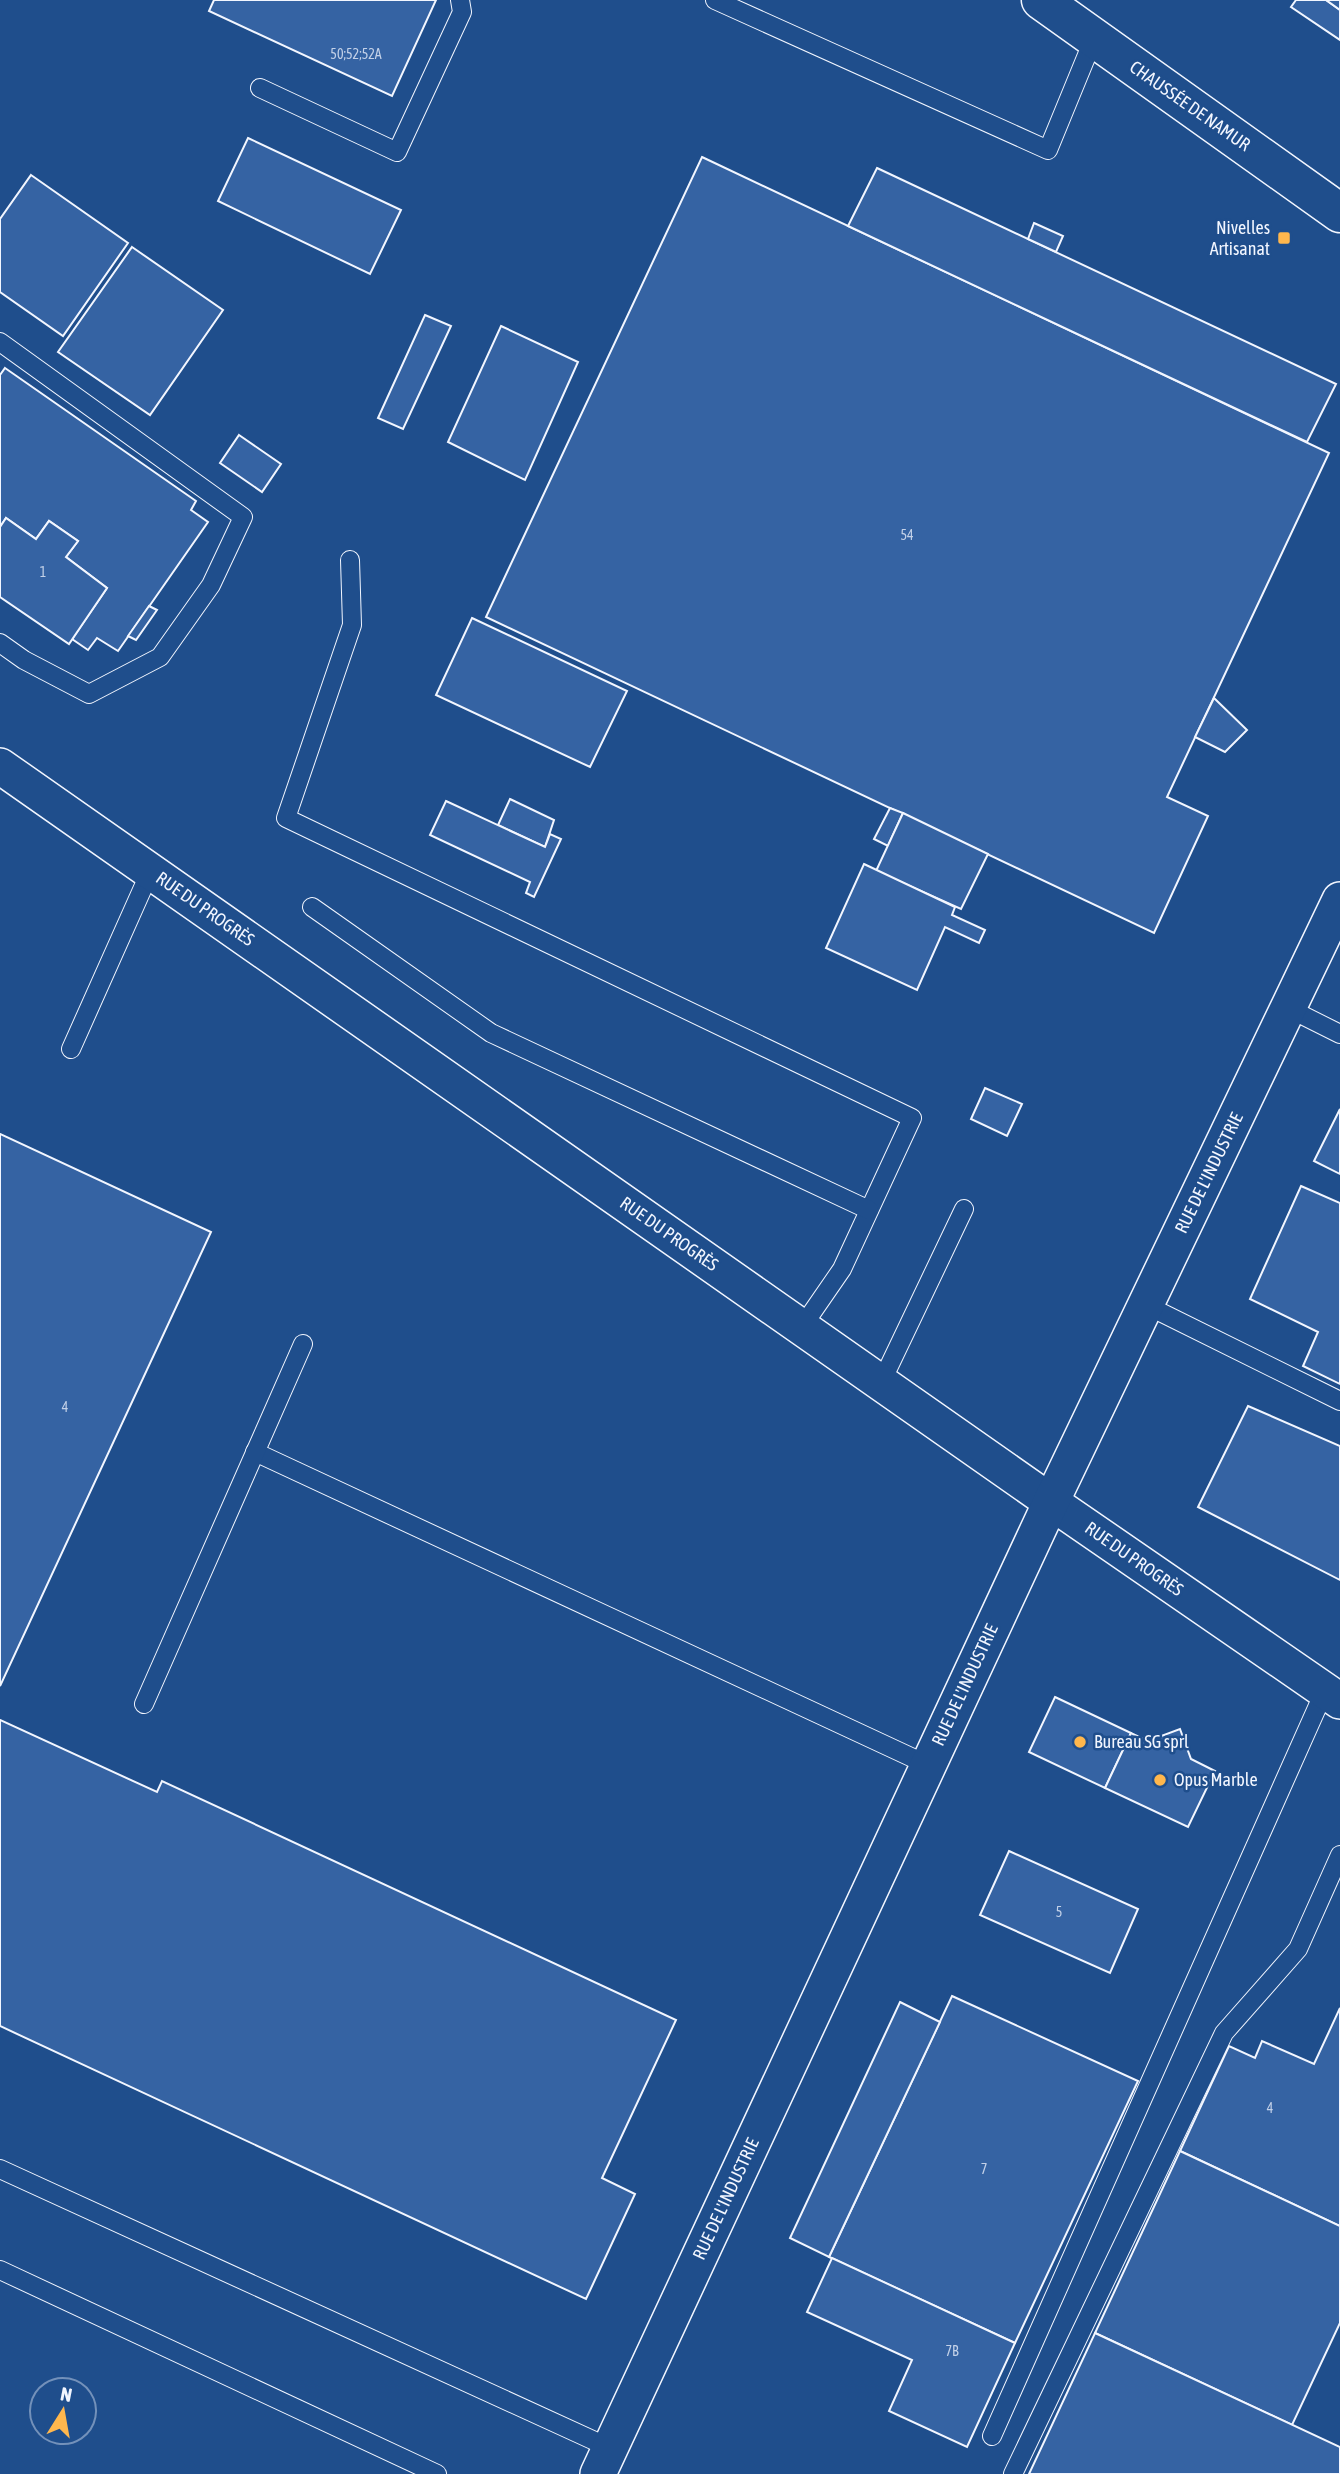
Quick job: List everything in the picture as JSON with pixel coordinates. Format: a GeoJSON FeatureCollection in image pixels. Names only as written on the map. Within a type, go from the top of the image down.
{"type":"FeatureCollection","features":[{"type":"Feature","properties":{"kind":"main road","name":"CHAUSSÉE DE NAMUR"},"geometry":{"type":"LineString","coordinates":[[1041,0],[1340,212]]}},
{"type":"Feature","properties":{"kind":"street","name":"RUE DU PROGRÈS"},"geometry":{"type":"LineString","coordinates":[[0,766],[1332,1696]]}},
{"type":"Feature","properties":{"kind":"street","name":"RUE DE L'INDUSTRIE"},"geometry":{"type":"LineString","coordinates":[[604,2461],[1051,1502],[1288,1008],[1338,911]]}},
{"type":"Feature","properties":{"kind":"lane"},"geometry":{"type":"LineString","coordinates":[[260,88],[397,152],[463,12],[460,0]]}},
{"type":"Feature","properties":{"kind":"lane"},"geometry":{"type":"LineString","coordinates":[[715,0],[1048,150],[1094,38]]}},
{"type":"Feature","properties":{"kind":"lane"},"geometry":{"type":"LineString","coordinates":[[0,342],[243,517],[211,586],[160,657],[89,694],[24,660],[0,643]]}},
{"type":"Feature","properties":{"kind":"lane"},"geometry":{"type":"LineString","coordinates":[[350,560],[352,625],[286,818],[912,1118],[842,1269],[802,1327]]}},
{"type":"Feature","properties":{"kind":"lane"},"geometry":{"type":"LineString","coordinates":[[71,1049],[150,872]]}},
{"type":"Feature","properties":{"kind":"lane"},"geometry":{"type":"LineString","coordinates":[[312,907],[491,1033],[869,1210]]}},
{"type":"Feature","properties":{"kind":"lane"},"geometry":{"type":"LineString","coordinates":[[1288,1008],[1340,1034]]}},
{"type":"Feature","properties":{"kind":"lane"},"geometry":{"type":"LineString","coordinates":[[881,1383],[964,1209]]}},
{"type":"Feature","properties":{"kind":"lane"},"geometry":{"type":"LineString","coordinates":[[1146,1305],[1340,1401]]}},
{"type":"Feature","properties":{"kind":"lane"},"geometry":{"type":"LineString","coordinates":[[144,1704],[303,1344]]}},
{"type":"Feature","properties":{"kind":"lane"},"geometry":{"type":"LineString","coordinates":[[255,1452],[928,1765]]}},
{"type":"Feature","properties":{"kind":"lane"},"geometry":{"type":"LineString","coordinates":[[992,2436],[1332,1696]]}},
{"type":"Feature","properties":{"kind":"lane"},"geometry":{"type":"LineString","coordinates":[[1013,2474],[1224,2033],[1298,1949],[1340,1855]]}},
{"type":"Feature","properties":{"kind":"lane"},"geometry":{"type":"LineString","coordinates":[[0,2169],[604,2461]]}},
{"type":"Feature","properties":{"kind":"lane"},"geometry":{"type":"LineString","coordinates":[[0,2270],[438,2474]]}},
{"type":"Feature","properties":{"kind":"building"},"geometry":{"type":"Polygon","coordinates":[[[214,0],[436,0],[392,96],[209,11],[214,0]]]}},
{"type":"Feature","properties":{"kind":"building"},"geometry":{"type":"Polygon","coordinates":[[[1296,0],[1326,0],[1340,10],[1340,40],[1291,7],[1296,0]]]}},
{"type":"Feature","properties":{"kind":"building"},"geometry":{"type":"Polygon","coordinates":[[[1326,0],[1340,0],[1340,10],[1326,0]]]}},
{"type":"Feature","properties":{"kind":"building"},"geometry":{"type":"Polygon","coordinates":[[[248,138],[401,210],[370,274],[218,201],[248,138]]]}},
{"type":"Feature","properties":{"kind":"building"},"geometry":{"type":"Polygon","coordinates":[[[702,157],[1329,453],[1167,797],[1208,816],[1154,933],[486,617],[702,157]]]}},
{"type":"Feature","properties":{"kind":"building"},"geometry":{"type":"Polygon","coordinates":[[[877,168],[1336,384],[1307,442],[848,226],[877,168]]]}},
{"type":"Feature","properties":{"kind":"building"},"geometry":{"type":"Polygon","coordinates":[[[31,175],[128,243],[63,336],[0,292],[0,219],[31,175]]]}},
{"type":"Feature","properties":{"kind":"building"},"geometry":{"type":"Polygon","coordinates":[[[1034,223],[1063,236],[1056,252],[1028,239],[1034,223]]]}},
{"type":"Feature","properties":{"kind":"building"},"geometry":{"type":"Polygon","coordinates":[[[132,247],[223,310],[150,415],[58,352],[132,247]]]}},
{"type":"Feature","properties":{"kind":"building"},"geometry":{"type":"Polygon","coordinates":[[[425,315],[451,326],[403,429],[378,418],[425,315]]]}},
{"type":"Feature","properties":{"kind":"building"},"geometry":{"type":"Polygon","coordinates":[[[501,326],[578,362],[525,480],[448,442],[501,326]]]}},
{"type":"Feature","properties":{"kind":"building"},"geometry":{"type":"Polygon","coordinates":[[[5,368],[196,501],[191,510],[208,522],[118,651],[97,638],[88,650],[72,639],[107,588],[66,557],[78,541],[49,521],[36,539],[6,518],[0,527],[0,375],[5,368]]]}},
{"type":"Feature","properties":{"kind":"building"},"geometry":{"type":"Polygon","coordinates":[[[239,435],[281,464],[262,492],[220,463],[239,435]]]}},
{"type":"Feature","properties":{"kind":"building"},"geometry":{"type":"Polygon","coordinates":[[[6,518],[36,539],[49,521],[78,541],[66,557],[107,588],[69,644],[0,597],[0,527],[6,518]]]}},
{"type":"Feature","properties":{"kind":"building"},"geometry":{"type":"Polygon","coordinates":[[[149,606],[157,610],[136,640],[128,636],[149,606]]]}},
{"type":"Feature","properties":{"kind":"building"},"geometry":{"type":"Polygon","coordinates":[[[472,618],[627,691],[590,767],[436,695],[472,618]]]}},
{"type":"Feature","properties":{"kind":"building"},"geometry":{"type":"Polygon","coordinates":[[[1214,698],[1247,730],[1225,752],[1195,737],[1214,698]]]}},
{"type":"Feature","properties":{"kind":"building"},"geometry":{"type":"Polygon","coordinates":[[[510,799],[554,820],[545,847],[498,825],[510,799]]]}},
{"type":"Feature","properties":{"kind":"building"},"geometry":{"type":"Polygon","coordinates":[[[446,801],[545,847],[550,834],[561,839],[534,897],[526,893],[530,882],[430,835],[446,801]]]}},
{"type":"Feature","properties":{"kind":"building"},"geometry":{"type":"Polygon","coordinates":[[[890,808],[903,813],[888,846],[874,839],[890,808]]]}},
{"type":"Feature","properties":{"kind":"building"},"geometry":{"type":"Polygon","coordinates":[[[903,813],[988,854],[961,909],[876,871],[903,813]]]}},
{"type":"Feature","properties":{"kind":"building"},"geometry":{"type":"Polygon","coordinates":[[[864,864],[955,907],[952,915],[985,930],[979,943],[945,927],[917,990],[826,948],[864,864]]]}},
{"type":"Feature","properties":{"kind":"building"},"geometry":{"type":"Polygon","coordinates":[[[985,1088],[1022,1104],[1007,1136],[971,1119],[985,1088]]]}},
{"type":"Feature","properties":{"kind":"building"},"geometry":{"type":"Polygon","coordinates":[[[1340,1109],[1340,1174],[1314,1161],[1340,1109]]]}},
{"type":"Feature","properties":{"kind":"building"},"geometry":{"type":"Polygon","coordinates":[[[0,1134],[211,1232],[0,1686],[0,1134]]]}},
{"type":"Feature","properties":{"kind":"building"},"geometry":{"type":"Polygon","coordinates":[[[1301,1186],[1340,1203],[1340,1384],[1303,1366],[1318,1332],[1250,1299],[1301,1186]]]}},
{"type":"Feature","properties":{"kind":"building"},"geometry":{"type":"Polygon","coordinates":[[[1248,1406],[1340,1446],[1340,1580],[1198,1507],[1248,1406]]]}},
{"type":"Feature","properties":{"kind":"building","name":"Bureau SG sprl"},"geometry":{"type":"Polygon","coordinates":[[[1055,1697],[1131,1733],[1105,1788],[1029,1752],[1055,1697]]]}},
{"type":"Feature","properties":{"kind":"building"},"geometry":{"type":"Polygon","coordinates":[[[0,1720],[157,1792],[162,1781],[676,2020],[602,2178],[635,2194],[586,2299],[0,2026],[0,1720]]]}},
{"type":"Feature","properties":{"kind":"building","name":"Opus Marble"},"geometry":{"type":"Polygon","coordinates":[[[1180,1729],[1191,1759],[1215,1771],[1188,1827],[1105,1788],[1131,1733],[1148,1741],[1180,1729]]]}},
{"type":"Feature","properties":{"kind":"building"},"geometry":{"type":"Polygon","coordinates":[[[1009,1851],[1138,1909],[1110,1973],[980,1915],[1009,1851]]]}},
{"type":"Feature","properties":{"kind":"building"},"geometry":{"type":"Polygon","coordinates":[[[952,1996],[1138,2081],[1015,2343],[829,2257],[952,1996]]]}},
{"type":"Feature","properties":{"kind":"building"},"geometry":{"type":"Polygon","coordinates":[[[900,2002],[940,2022],[829,2257],[790,2238],[900,2002]]]}},
{"type":"Feature","properties":{"kind":"building"},"geometry":{"type":"Polygon","coordinates":[[[1340,2008],[1340,2226],[1180,2151],[1229,2046],[1255,2058],[1262,2041],[1314,2064],[1340,2008]]]}},
{"type":"Feature","properties":{"kind":"building"},"geometry":{"type":"Polygon","coordinates":[[[1180,2151],[1340,2226],[1340,2323],[1292,2425],[1095,2333],[1180,2151]]]}},
{"type":"Feature","properties":{"kind":"building"},"geometry":{"type":"Polygon","coordinates":[[[832,2258],[1015,2343],[967,2447],[889,2411],[912,2360],[807,2312],[832,2258]]]}},
{"type":"Feature","properties":{"kind":"building"},"geometry":{"type":"Polygon","coordinates":[[[1095,2333],[1340,2447],[1340,2474],[1029,2474],[1095,2333]]]}},
{"type":"Feature","properties":{"kind":"place","name":"Nivelles Artisanat"},"geometry":{"type":"Point","coordinates":[1284,238]}},
{"type":"Feature","properties":{"kind":"place","name":"Bureau SG sprl"},"geometry":{"type":"Point","coordinates":[1080,1742]}},
{"type":"Feature","properties":{"kind":"place","name":"Opus Marble"},"geometry":{"type":"Point","coordinates":[1160,1780]}}]}
